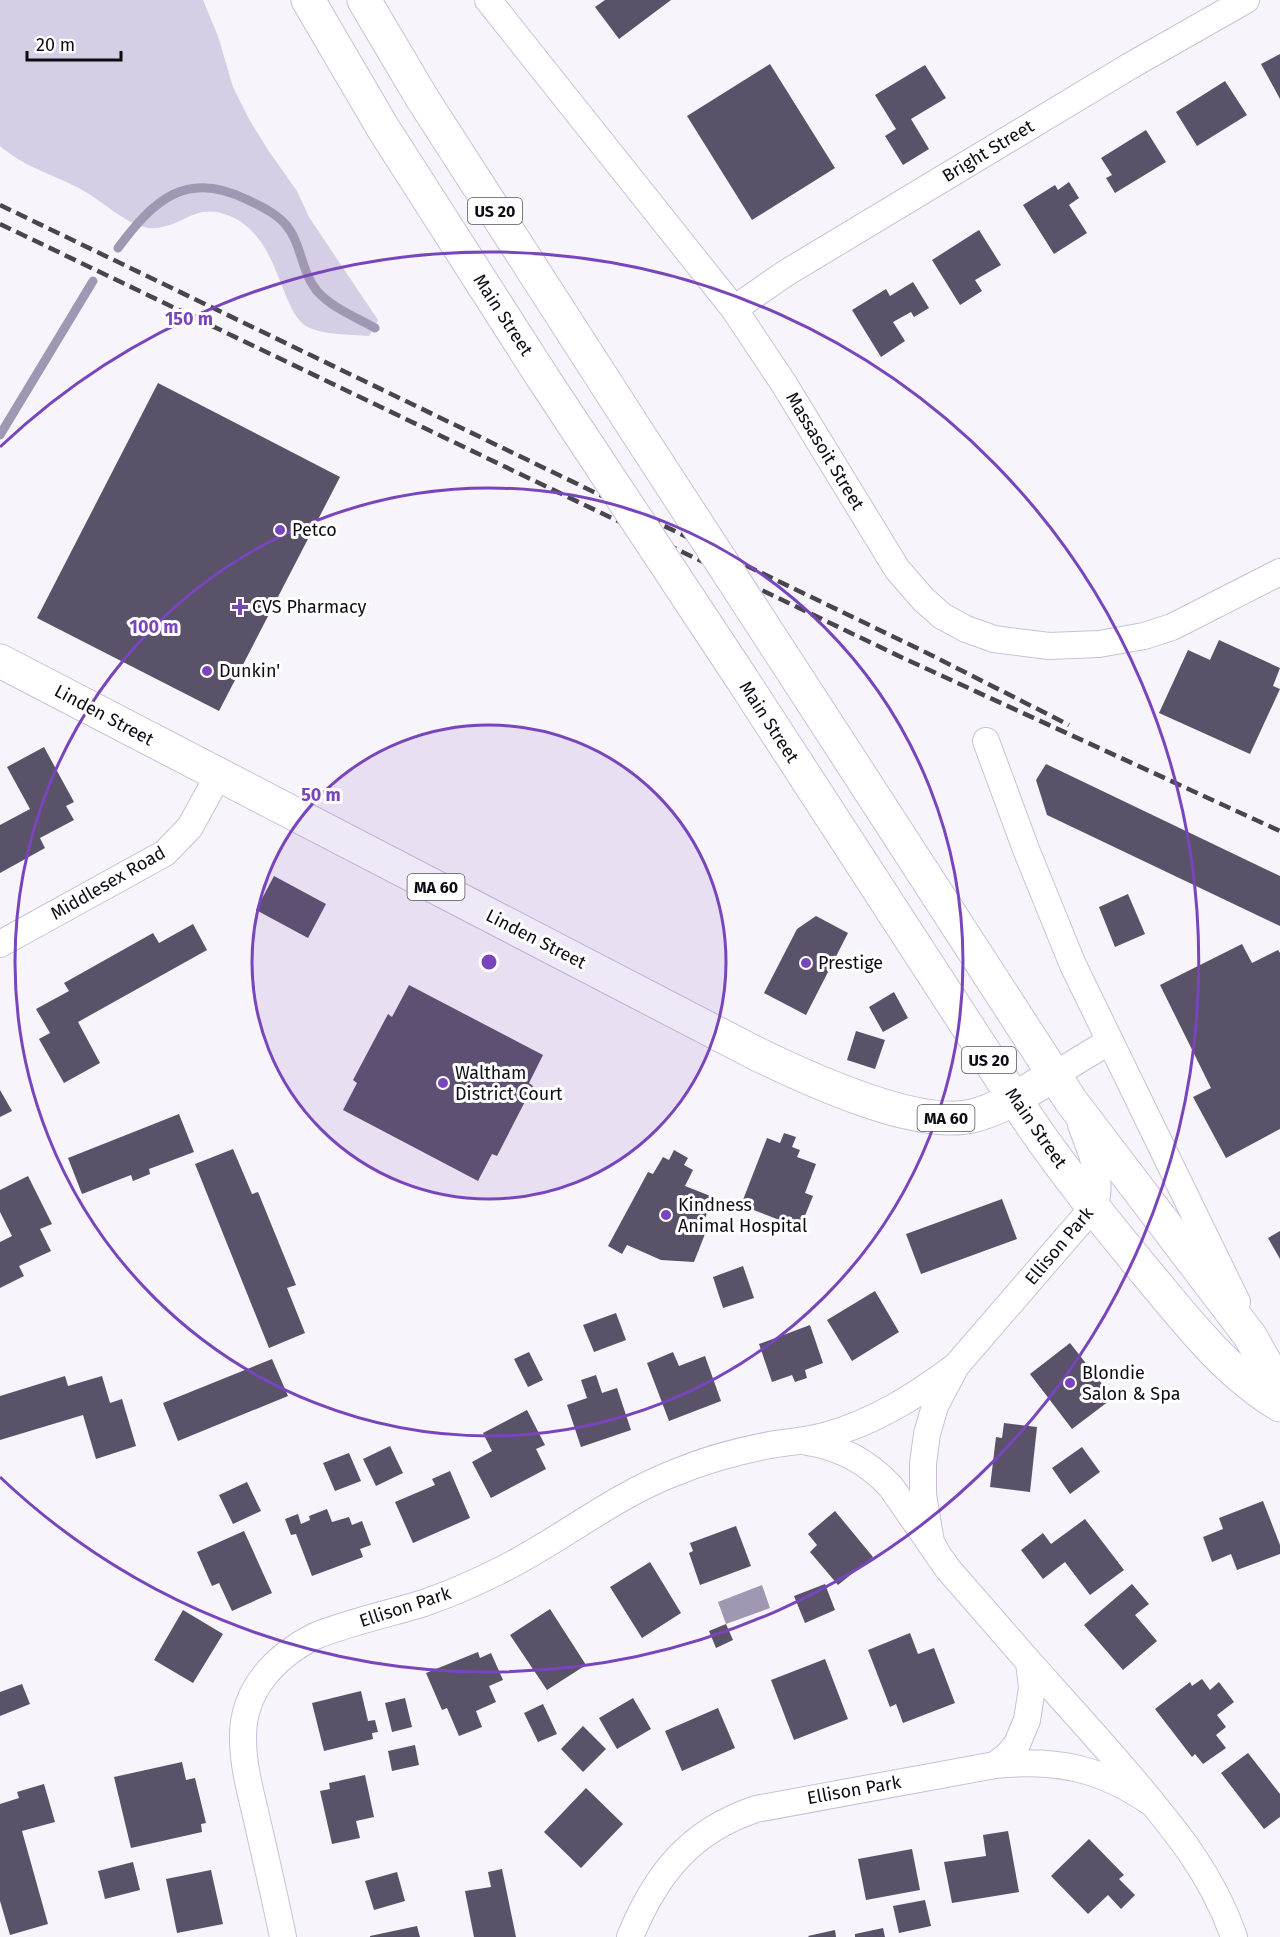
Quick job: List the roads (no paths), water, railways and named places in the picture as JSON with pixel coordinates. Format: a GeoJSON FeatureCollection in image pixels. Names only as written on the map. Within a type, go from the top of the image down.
{"type":"FeatureCollection","features":[{"type":"Feature","properties":{"kind":"main road","name":"Main Street"},"geometry":{"type":"LineString","coordinates":[[308,0],[318,21],[383,128],[543,378],[1014,1098],[1094,1208],[1159,1288],[1202,1337],[1240,1375],[1280,1405]]}},
{"type":"Feature","properties":{"kind":"main road","name":"US 20"},"geometry":{"type":"LineString","coordinates":[[364,0],[422,98],[1054,1075],[1087,1124],[1232,1311],[1273,1375]]}},
{"type":"Feature","properties":{"kind":"main road","name":"Linden Street"},"geometry":{"type":"LineString","coordinates":[[0,661],[759,1055],[833,1088],[885,1106],[944,1118],[972,1116],[1014,1098],[1054,1075]]}},
{"type":"Feature","properties":{"kind":"street","name":"Massasoit Street"},"geometry":{"type":"LineString","coordinates":[[488,0],[734,309],[784,384],[897,569],[931,608],[954,624],[994,639],[1074,646],[1122,640],[1158,632],[1186,621],[1280,572]]}},
{"type":"Feature","properties":{"kind":"street","name":"Bright Street"},"geometry":{"type":"LineString","coordinates":[[734,309],[786,273],[1079,96],[1246,0]]}},
{"type":"Feature","properties":{"kind":"street"},"geometry":{"type":"LineString","coordinates":[[986,741],[1058,930],[1273,1375]]}},
{"type":"Feature","properties":{"kind":"street","name":"Middlesex Road"},"geometry":{"type":"LineString","coordinates":[[0,944],[165,853],[190,827],[219,774]]}},
{"type":"Feature","properties":{"kind":"street"},"geometry":{"type":"LineString","coordinates":[[1054,1075],[1110,1041]]}},
{"type":"Feature","properties":{"kind":"street","name":"Ellison Park"},"geometry":{"type":"LineString","coordinates":[[283,1937],[247,1774],[242,1740],[245,1713],[254,1689],[274,1664],[290,1650],[315,1636],[425,1602],[484,1578],[520,1560],[601,1509],[656,1480],[697,1464],[735,1453],[838,1432],[879,1414],[925,1389],[956,1366],[1094,1208],[1098,1190],[1095,1165],[1081,1126],[1054,1075]]}},
{"type":"Feature","properties":{"kind":"street","name":"Ellison Park"},"geometry":{"type":"LineString","coordinates":[[940,1558],[931,1542],[924,1511],[923,1464],[927,1434],[935,1406],[956,1366]]}},
{"type":"Feature","properties":{"kind":"street","name":"Ellison Park"},"geometry":{"type":"LineString","coordinates":[[798,1441],[817,1443],[838,1450],[865,1463],[880,1474],[940,1558],[1085,1723],[1185,1842],[1205,1872],[1234,1937]]}},
{"type":"Feature","properties":{"kind":"street"},"geometry":{"type":"LineString","coordinates":[[995,1765],[1017,1744],[1027,1720],[1032,1688],[1029,1662]]}},
{"type":"Feature","properties":{"kind":"street","name":"Ellison Park"},"geometry":{"type":"LineString","coordinates":[[630,1937],[654,1888],[698,1838],[725,1821],[756,1809],[995,1765],[1023,1762],[1084,1769],[1124,1785],[1154,1804]]}},
{"type":"Feature","properties":{"kind":"waterway"},"geometry":{"type":"LineString","coordinates":[[118,248],[145,216],[173,194],[189,189],[207,188],[226,191],[264,208],[282,221],[291,233],[317,291],[337,307],[375,328]]}},
{"type":"Feature","properties":{"kind":"waterway"},"geometry":{"type":"LineString","coordinates":[[0,435],[93,281]]}},
{"type":"Feature","properties":{"kind":"railway"},"geometry":{"type":"LineString","coordinates":[[0,205],[925,652],[1069,725]]}},
{"type":"Feature","properties":{"kind":"railway"},"geometry":{"type":"LineString","coordinates":[[0,224],[903,658],[1280,831]]}},
{"type":"Feature","properties":{"kind":"place","name":"Petco"},"geometry":{"type":"Point","coordinates":[280,530]}},
{"type":"Feature","properties":{"kind":"place","name":"CVS Pharmacy"},"geometry":{"type":"Point","coordinates":[240,607]}},
{"type":"Feature","properties":{"kind":"place","name":"Dunkin'"},"geometry":{"type":"Point","coordinates":[207,671]}},
{"type":"Feature","properties":{"kind":"place","name":"Prestige"},"geometry":{"type":"Point","coordinates":[806,963]}},
{"type":"Feature","properties":{"kind":"place","name":"Waltham District Court"},"geometry":{"type":"Point","coordinates":[443,1083]}},
{"type":"Feature","properties":{"kind":"place","name":"Kindness Animal Hospital"},"geometry":{"type":"Point","coordinates":[666,1215]}},
{"type":"Feature","properties":{"kind":"place","name":"Blondie Salon & Spa"},"geometry":{"type":"Point","coordinates":[1070,1383]}}]}
